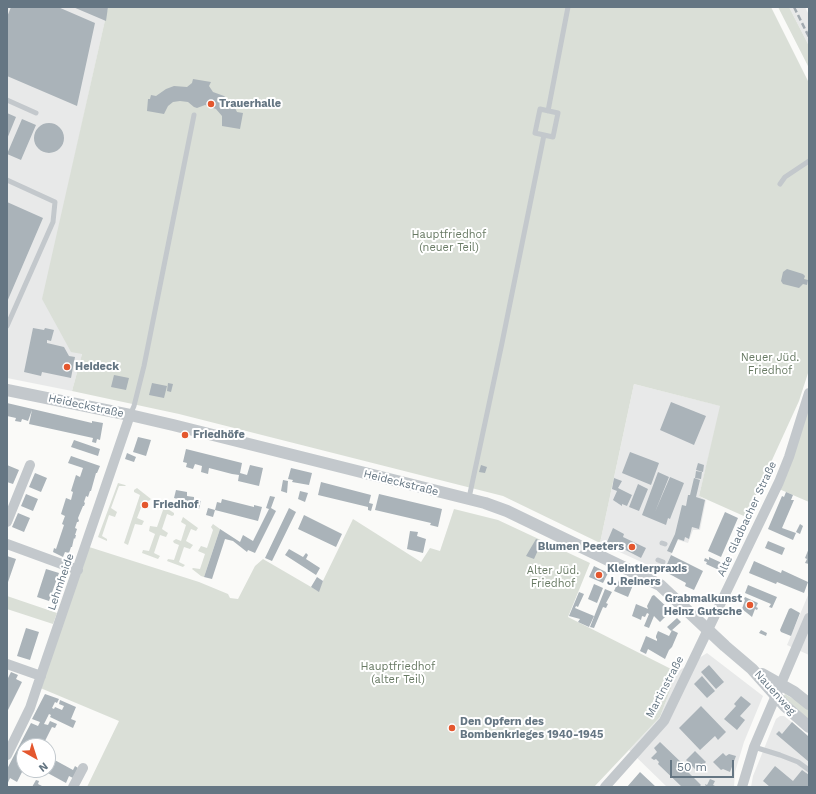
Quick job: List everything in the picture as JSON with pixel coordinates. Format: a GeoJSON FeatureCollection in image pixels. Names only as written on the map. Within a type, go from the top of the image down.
{"type":"FeatureCollection","features":[{"type":"Feature","properties":{"kind":"street","name":"Heideckstraße"},"geometry":{"type":"LineString","coordinates":[[7,390],[130,415],[468,499],[507,511],[656,582],[669,592],[708,630],[752,669]]}},
{"type":"Feature","properties":{"kind":"street","name":"Alte Gladbacher Straße"},"geometry":{"type":"LineString","coordinates":[[708,630],[779,482],[789,457],[809,393]]}},
{"type":"Feature","properties":{"kind":"street","name":"Lehmheide"},"geometry":{"type":"LineString","coordinates":[[7,755],[30,708],[130,415]]}},
{"type":"Feature","properties":{"kind":"street"},"geometry":{"type":"LineString","coordinates":[[7,522],[30,465]]}},
{"type":"Feature","properties":{"kind":"street"},"geometry":{"type":"LineString","coordinates":[[7,544],[78,570]]}},
{"type":"Feature","properties":{"kind":"street"},"geometry":{"type":"LineString","coordinates":[[742,787],[754,747],[809,618]]}},
{"type":"Feature","properties":{"kind":"street","name":"Martinstraße"},"geometry":{"type":"LineString","coordinates":[[605,787],[664,721],[708,630]]}},
{"type":"Feature","properties":{"kind":"street"},"geometry":{"type":"LineString","coordinates":[[7,664],[41,676]]}},
{"type":"Feature","properties":{"kind":"street","name":"Nauenweg"},"geometry":{"type":"LineString","coordinates":[[752,669],[779,690],[793,714],[809,727]]}},
{"type":"Feature","properties":{"kind":"street","name":"Nauenweg"},"geometry":{"type":"LineString","coordinates":[[779,690],[794,692],[809,704]]}},
{"type":"Feature","properties":{"kind":"street"},"geometry":{"type":"LineString","coordinates":[[73,787],[83,768]]}},
{"type":"Feature","properties":{"kind":"lane"},"geometry":{"type":"LineString","coordinates":[[548,111],[568,7]]}},
{"type":"Feature","properties":{"kind":"lane"},"geometry":{"type":"LineString","coordinates":[[7,100],[36,113]]}},
{"type":"Feature","properties":{"kind":"lane"},"geometry":{"type":"LineString","coordinates":[[540,109],[558,113],[553,137],[544,135],[534,133],[540,109]]}},
{"type":"Feature","properties":{"kind":"lane"},"geometry":{"type":"LineString","coordinates":[[130,415],[134,406],[144,366],[194,115]]}},
{"type":"Feature","properties":{"kind":"lane"},"geometry":{"type":"LineString","coordinates":[[468,499],[544,135]]}},
{"type":"Feature","properties":{"kind":"lane"},"geometry":{"type":"LineString","coordinates":[[780,184],[785,177],[809,160]]}},
{"type":"Feature","properties":{"kind":"lane"},"geometry":{"type":"LineString","coordinates":[[7,180],[55,202],[53,222],[7,326]]}},
{"type":"Feature","properties":{"kind":"lane"},"geometry":{"type":"LineString","coordinates":[[658,560],[663,562]]}},
{"type":"Feature","properties":{"kind":"lane"},"geometry":{"type":"LineString","coordinates":[[754,747],[798,762],[809,770]]}},
{"type":"Feature","properties":{"kind":"shaded area"},"geometry":{"type":"Polygon","coordinates":[[[7,7],[108,7],[68,187],[82,354],[72,391],[7,378],[7,7]]]}},
{"type":"Feature","properties":{"kind":"shaded area"},"geometry":{"type":"Polygon","coordinates":[[[789,7],[805,7],[809,15],[809,46],[789,7]]]}},
{"type":"Feature","properties":{"kind":"shaded area","name":"Blumen Peeters"},"geometry":{"type":"Polygon","coordinates":[[[634,384],[721,406],[699,496],[706,500],[700,530],[693,530],[688,543],[678,540],[663,572],[600,543],[634,384]]]}},
{"type":"Feature","properties":{"kind":"shaded area"},"geometry":{"type":"Polygon","coordinates":[[[809,593],[809,655],[787,645],[809,593]]]}},
{"type":"Feature","properties":{"kind":"shaded area"},"geometry":{"type":"Polygon","coordinates":[[[707,653],[763,696],[744,742],[735,772],[734,787],[667,787],[629,750],[660,717],[677,672],[707,653]]]}},
{"type":"Feature","properties":{"kind":"shaded area"},"geometry":{"type":"Polygon","coordinates":[[[780,716],[784,716],[809,736],[809,787],[751,787],[753,776],[776,719],[780,716]]]}},
{"type":"Feature","properties":{"kind":"green space","name":"Hauptfriedhof (neuer Teil)"},"geometry":{"type":"Polygon","coordinates":[[[108,7],[771,7],[809,83],[809,370],[799,401],[746,517],[699,496],[720,406],[634,384],[600,543],[503,496],[179,414],[72,391],[82,354],[71,352],[42,299],[108,7]]]}},
{"type":"Feature","properties":{"kind":"green space"},"geometry":{"type":"Polygon","coordinates":[[[778,7],[789,7],[809,46],[809,68],[778,7]]]}},
{"type":"Feature","properties":{"kind":"green space"},"geometry":{"type":"Polygon","coordinates":[[[809,408],[809,502],[779,489],[809,408]]]}},
{"type":"Feature","properties":{"kind":"green space"},"geometry":{"type":"Polygon","coordinates":[[[118,483],[126,486],[119,486],[111,508],[117,512],[115,517],[109,515],[102,536],[107,539],[107,541],[98,537],[118,483]]]}},
{"type":"Feature","properties":{"kind":"green space"},"geometry":{"type":"Polygon","coordinates":[[[137,488],[151,499],[149,501],[144,500],[137,518],[144,521],[142,525],[135,524],[128,545],[124,543],[140,495],[134,492],[137,488]]]}},
{"type":"Feature","properties":{"kind":"green space"},"geometry":{"type":"Polygon","coordinates":[[[158,504],[174,513],[174,515],[172,516],[167,514],[162,529],[168,533],[166,537],[160,535],[154,553],[160,556],[158,559],[142,553],[143,550],[149,551],[155,534],[149,531],[150,526],[157,527],[163,510],[157,508],[158,504]]]}},
{"type":"Feature","properties":{"kind":"green space","name":"Hauptfriedhof (alter Teil)"},"geometry":{"type":"Polygon","coordinates":[[[454,509],[498,520],[590,563],[568,617],[677,672],[660,717],[594,787],[87,787],[119,721],[38,687],[86,546],[199,582],[228,594],[230,598],[238,599],[255,566],[263,559],[318,591],[353,519],[421,562],[430,548],[440,551],[454,509]]]}},
{"type":"Feature","properties":{"kind":"green space"},"geometry":{"type":"Polygon","coordinates":[[[183,517],[198,528],[196,531],[191,529],[186,541],[193,545],[190,549],[184,547],[179,562],[185,565],[183,567],[167,561],[168,559],[174,560],[179,545],[173,541],[176,539],[181,541],[186,525],[181,522],[183,517]]]}},
{"type":"Feature","properties":{"kind":"green space"},"geometry":{"type":"Polygon","coordinates":[[[213,524],[220,529],[204,577],[192,569],[200,569],[205,554],[198,551],[201,546],[207,548],[213,530],[211,527],[213,524]]]}},
{"type":"Feature","properties":{"kind":"green space"},"geometry":{"type":"Polygon","coordinates":[[[7,596],[57,613],[53,624],[7,609],[7,596]]]}},
{"type":"Feature","properties":{"kind":"green space"},"geometry":{"type":"Polygon","coordinates":[[[785,694],[809,708],[809,722],[783,697],[785,694]]]}},
{"type":"Feature","properties":{"kind":"building"},"geometry":{"type":"Polygon","coordinates":[[[11,7],[58,7],[95,23],[77,106],[7,76],[7,17],[11,7]]]}},
{"type":"Feature","properties":{"kind":"building"},"geometry":{"type":"Polygon","coordinates":[[[73,7],[108,7],[106,21],[73,7]]]}},
{"type":"Feature","properties":{"kind":"building","name":"Trauerhalle"},"geometry":{"type":"Polygon","coordinates":[[[193,79],[211,82],[209,86],[213,92],[224,96],[233,104],[237,112],[243,113],[240,129],[222,126],[222,116],[216,109],[205,105],[197,108],[188,102],[180,101],[173,102],[168,106],[164,114],[147,111],[148,99],[150,99],[151,95],[156,96],[166,89],[174,86],[187,87],[192,83],[193,79]]]}},
{"type":"Feature","properties":{"kind":"building"},"geometry":{"type":"Polygon","coordinates":[[[7,113],[16,117],[7,139],[7,113]]]}},
{"type":"Feature","properties":{"kind":"building"},"geometry":{"type":"Polygon","coordinates":[[[22,119],[36,125],[21,160],[7,154],[22,119]]]}},
{"type":"Feature","properties":{"kind":"building"},"geometry":{"type":"Polygon","coordinates":[[[49,123],[55,124],[63,132],[63,144],[55,152],[49,153],[43,152],[35,144],[34,138],[35,132],[43,124],[49,123]]]}},
{"type":"Feature","properties":{"kind":"building"},"geometry":{"type":"Polygon","coordinates":[[[7,202],[43,218],[7,302],[7,202]]]}},
{"type":"Feature","properties":{"kind":"building"},"geometry":{"type":"Polygon","coordinates":[[[787,269],[803,274],[805,276],[804,279],[808,280],[807,285],[803,284],[799,288],[783,284],[781,281],[783,272],[787,269]]]}},
{"type":"Feature","properties":{"kind":"building"},"geometry":{"type":"Polygon","coordinates":[[[33,328],[54,330],[51,341],[47,340],[47,343],[64,347],[69,356],[75,357],[71,378],[42,372],[41,376],[24,372],[33,328]]]}},
{"type":"Feature","properties":{"kind":"building"},"geometry":{"type":"Polygon","coordinates":[[[114,375],[129,378],[126,390],[111,387],[114,375]]]}},
{"type":"Feature","properties":{"kind":"building"},"geometry":{"type":"Polygon","coordinates":[[[152,383],[167,386],[164,398],[149,395],[152,383]]]}},
{"type":"Feature","properties":{"kind":"building"},"geometry":{"type":"Polygon","coordinates":[[[168,383],[173,384],[171,392],[167,391],[168,383]]]}},
{"type":"Feature","properties":{"kind":"building"},"geometry":{"type":"Polygon","coordinates":[[[671,402],[706,416],[694,445],[660,430],[671,402]]]}},
{"type":"Feature","properties":{"kind":"building"},"geometry":{"type":"Polygon","coordinates":[[[7,403],[92,423],[92,421],[103,423],[100,440],[97,439],[96,443],[92,442],[93,438],[29,424],[32,410],[28,421],[22,419],[21,422],[15,421],[16,418],[7,416],[7,403]]]}},
{"type":"Feature","properties":{"kind":"building"},"geometry":{"type":"Polygon","coordinates":[[[138,437],[151,440],[146,456],[133,452],[138,437]]]}},
{"type":"Feature","properties":{"kind":"building"},"geometry":{"type":"Polygon","coordinates":[[[74,440],[100,449],[98,456],[71,447],[74,440]]]}},
{"type":"Feature","properties":{"kind":"building"},"geometry":{"type":"Polygon","coordinates":[[[186,449],[242,463],[240,473],[247,475],[250,465],[263,468],[259,486],[238,481],[239,475],[209,468],[208,474],[201,472],[202,466],[195,464],[193,469],[186,467],[187,463],[183,462],[186,449]]]}},
{"type":"Feature","properties":{"kind":"building"},"geometry":{"type":"Polygon","coordinates":[[[630,452],[659,463],[651,485],[622,473],[630,452]]]}},
{"type":"Feature","properties":{"kind":"building"},"geometry":{"type":"Polygon","coordinates":[[[127,453],[136,457],[134,462],[125,459],[127,453]]]}},
{"type":"Feature","properties":{"kind":"building"},"geometry":{"type":"Polygon","coordinates":[[[71,456],[100,466],[96,473],[91,491],[88,497],[86,496],[84,506],[78,518],[79,521],[77,522],[75,528],[77,529],[72,547],[69,553],[65,552],[63,557],[53,552],[54,548],[56,549],[64,525],[62,524],[65,516],[61,514],[66,498],[71,500],[73,492],[71,491],[76,475],[80,477],[83,468],[68,463],[71,456]]]}},
{"type":"Feature","properties":{"kind":"building"},"geometry":{"type":"Polygon","coordinates":[[[698,463],[704,465],[703,472],[696,470],[698,463]]]}},
{"type":"Feature","properties":{"kind":"building"},"geometry":{"type":"Polygon","coordinates":[[[7,465],[19,470],[13,484],[7,482],[7,465]]]}},
{"type":"Feature","properties":{"kind":"building"},"geometry":{"type":"Polygon","coordinates":[[[481,465],[487,467],[485,473],[479,472],[481,465]]]}},
{"type":"Feature","properties":{"kind":"building"},"geometry":{"type":"Polygon","coordinates":[[[291,468],[312,473],[309,485],[292,482],[293,480],[288,479],[291,468]]]}},
{"type":"Feature","properties":{"kind":"building"},"geometry":{"type":"Polygon","coordinates":[[[696,471],[702,472],[701,479],[695,478],[696,471]]]}},
{"type":"Feature","properties":{"kind":"building"},"geometry":{"type":"Polygon","coordinates":[[[658,472],[669,477],[655,512],[670,477],[684,483],[670,519],[668,518],[666,525],[642,515],[658,472]]]}},
{"type":"Feature","properties":{"kind":"building"},"geometry":{"type":"Polygon","coordinates":[[[35,473],[47,478],[41,492],[29,487],[35,473]]]}},
{"type":"Feature","properties":{"kind":"building"},"geometry":{"type":"Polygon","coordinates":[[[614,478],[622,481],[618,488],[632,495],[627,506],[622,504],[622,506],[613,500],[617,491],[612,489],[614,478]]]}},
{"type":"Feature","properties":{"kind":"building"},"geometry":{"type":"Polygon","coordinates":[[[694,478],[700,480],[696,497],[705,500],[699,529],[692,527],[689,539],[685,537],[684,541],[678,539],[672,553],[667,551],[675,534],[682,505],[686,506],[694,478]]]}},
{"type":"Feature","properties":{"kind":"building"},"geometry":{"type":"Polygon","coordinates":[[[283,480],[288,481],[287,493],[281,491],[283,480]]]}},
{"type":"Feature","properties":{"kind":"building"},"geometry":{"type":"Polygon","coordinates":[[[321,482],[371,495],[369,503],[373,504],[371,511],[368,510],[368,507],[318,495],[321,482]]]}},
{"type":"Feature","properties":{"kind":"building"},"geometry":{"type":"Polygon","coordinates":[[[638,484],[648,489],[639,511],[629,507],[638,484]]]}},
{"type":"Feature","properties":{"kind":"building"},"geometry":{"type":"Polygon","coordinates":[[[176,490],[187,492],[187,496],[194,497],[194,499],[201,501],[199,509],[192,508],[192,505],[185,503],[185,501],[174,498],[176,490]]]}},
{"type":"Feature","properties":{"kind":"building"},"geometry":{"type":"Polygon","coordinates":[[[300,491],[308,493],[305,502],[298,499],[300,491]]]}},
{"type":"Feature","properties":{"kind":"building"},"geometry":{"type":"Polygon","coordinates":[[[786,492],[793,495],[791,500],[794,500],[782,528],[796,533],[793,540],[768,529],[782,496],[784,497],[786,492]]]}},
{"type":"Feature","properties":{"kind":"building"},"geometry":{"type":"Polygon","coordinates":[[[26,494],[38,499],[33,511],[21,506],[26,494]]]}},
{"type":"Feature","properties":{"kind":"building"},"geometry":{"type":"Polygon","coordinates":[[[379,494],[442,509],[438,527],[430,525],[431,523],[375,510],[379,494]]]}},
{"type":"Feature","properties":{"kind":"building"},"geometry":{"type":"Polygon","coordinates":[[[270,496],[275,497],[271,508],[276,511],[255,553],[248,550],[247,552],[233,541],[225,539],[212,579],[204,577],[220,529],[240,542],[243,535],[253,541],[269,509],[266,508],[270,496]]]}},
{"type":"Feature","properties":{"kind":"building"},"geometry":{"type":"Polygon","coordinates":[[[222,499],[254,507],[254,505],[262,507],[258,521],[215,510],[217,502],[221,503],[222,499]]]}},
{"type":"Feature","properties":{"kind":"building"},"geometry":{"type":"Polygon","coordinates":[[[208,508],[215,510],[213,517],[206,515],[208,508]]]}},
{"type":"Feature","properties":{"kind":"building"},"geometry":{"type":"Polygon","coordinates":[[[289,508],[296,512],[272,561],[265,558],[289,508]]]}},
{"type":"Feature","properties":{"kind":"building"},"geometry":{"type":"Polygon","coordinates":[[[725,512],[738,518],[721,557],[708,551],[725,512]]]}},
{"type":"Feature","properties":{"kind":"building"},"geometry":{"type":"Polygon","coordinates":[[[18,513],[30,518],[24,532],[12,527],[18,513]]]}},
{"type":"Feature","properties":{"kind":"building"},"geometry":{"type":"Polygon","coordinates":[[[304,515],[342,534],[336,547],[298,529],[304,515]]]}},
{"type":"Feature","properties":{"kind":"building"},"geometry":{"type":"Polygon","coordinates":[[[800,524],[803,526],[800,534],[796,532],[800,524]]]}},
{"type":"Feature","properties":{"kind":"building"},"geometry":{"type":"Polygon","coordinates":[[[613,528],[624,534],[623,537],[646,548],[641,558],[618,546],[613,547],[607,542],[613,528]]]}},
{"type":"Feature","properties":{"kind":"building"},"geometry":{"type":"Polygon","coordinates":[[[410,531],[418,532],[417,536],[426,539],[423,553],[407,549],[410,531]]]}},
{"type":"Feature","properties":{"kind":"building"},"geometry":{"type":"Polygon","coordinates":[[[536,539],[541,541],[534,559],[526,556],[536,539]]]}},
{"type":"Feature","properties":{"kind":"building"},"geometry":{"type":"Polygon","coordinates":[[[768,541],[785,548],[782,555],[765,548],[768,541]]]}},
{"type":"Feature","properties":{"kind":"building"},"geometry":{"type":"Polygon","coordinates":[[[809,548],[809,564],[805,563],[807,559],[805,558],[809,548]]]}},
{"type":"Feature","properties":{"kind":"building"},"geometry":{"type":"Polygon","coordinates":[[[289,549],[303,557],[306,553],[308,555],[306,559],[320,568],[316,575],[285,555],[289,549]]]}},
{"type":"Feature","properties":{"kind":"building"},"geometry":{"type":"Polygon","coordinates":[[[671,555],[703,571],[694,590],[685,586],[686,583],[664,571],[671,555]]]}},
{"type":"Feature","properties":{"kind":"building"},"geometry":{"type":"Polygon","coordinates":[[[7,556],[16,559],[7,585],[7,556]]]}},
{"type":"Feature","properties":{"kind":"building"},"geometry":{"type":"Polygon","coordinates":[[[709,557],[722,563],[719,570],[706,564],[707,562],[704,561],[705,558],[709,560],[709,557]]]}},
{"type":"Feature","properties":{"kind":"building"},"geometry":{"type":"Polygon","coordinates":[[[754,561],[781,573],[782,570],[808,582],[804,593],[749,573],[754,561]]]}},
{"type":"Feature","properties":{"kind":"building","name":"Kleintierpraxis J. Reiners"},"geometry":{"type":"Polygon","coordinates":[[[594,566],[608,573],[603,583],[589,577],[594,566]]]}},
{"type":"Feature","properties":{"kind":"building"},"geometry":{"type":"Polygon","coordinates":[[[46,569],[59,573],[49,601],[37,597],[46,569]]]}},
{"type":"Feature","properties":{"kind":"building"},"geometry":{"type":"Polygon","coordinates":[[[317,577],[323,581],[319,592],[311,587],[317,577]]]}},
{"type":"Feature","properties":{"kind":"building"},"geometry":{"type":"Polygon","coordinates":[[[620,578],[633,585],[628,597],[614,591],[620,578]]]}},
{"type":"Feature","properties":{"kind":"building"},"geometry":{"type":"Polygon","coordinates":[[[594,584],[603,588],[597,603],[588,599],[594,584]]]}},
{"type":"Feature","properties":{"kind":"building"},"geometry":{"type":"Polygon","coordinates":[[[748,585],[777,597],[772,608],[769,607],[771,604],[745,593],[748,585]]]}},
{"type":"Feature","properties":{"kind":"building"},"geometry":{"type":"Polygon","coordinates":[[[605,589],[612,592],[606,603],[608,604],[606,608],[603,607],[594,628],[590,627],[605,589]]]}},
{"type":"Feature","properties":{"kind":"building"},"geometry":{"type":"Polygon","coordinates":[[[579,592],[584,594],[578,607],[576,606],[575,608],[594,616],[589,627],[578,622],[580,619],[569,616],[579,592]]]}},
{"type":"Feature","properties":{"kind":"building"},"geometry":{"type":"Polygon","coordinates":[[[654,595],[671,611],[660,622],[654,616],[649,628],[644,626],[649,614],[647,613],[645,617],[642,616],[641,620],[632,616],[636,604],[648,609],[647,606],[654,595]]]}},
{"type":"Feature","properties":{"kind":"building","name":"Grabmalkunst Heinz Gutsche"},"geometry":{"type":"Polygon","coordinates":[[[745,597],[758,603],[756,607],[758,608],[757,610],[755,609],[752,617],[742,609],[745,597]]]}},
{"type":"Feature","properties":{"kind":"building"},"geometry":{"type":"Polygon","coordinates":[[[791,608],[800,613],[791,636],[781,632],[780,630],[789,609],[791,608]]]}},
{"type":"Feature","properties":{"kind":"building"},"geometry":{"type":"Polygon","coordinates":[[[677,618],[681,622],[671,631],[667,627],[677,618]]]}},
{"type":"Feature","properties":{"kind":"building"},"geometry":{"type":"Polygon","coordinates":[[[26,628],[39,632],[30,660],[17,656],[26,628]]]}},
{"type":"Feature","properties":{"kind":"building"},"geometry":{"type":"Polygon","coordinates":[[[672,630],[678,633],[665,659],[648,649],[646,654],[640,651],[646,636],[657,641],[656,636],[658,631],[669,636],[672,630]]]}},
{"type":"Feature","properties":{"kind":"building"},"geometry":{"type":"Polygon","coordinates":[[[761,630],[767,633],[766,636],[759,633],[761,630]]]}},
{"type":"Feature","properties":{"kind":"building"},"geometry":{"type":"Polygon","coordinates":[[[709,665],[724,682],[716,689],[701,672],[709,665]]]}},
{"type":"Feature","properties":{"kind":"building"},"geometry":{"type":"Polygon","coordinates":[[[11,672],[18,675],[16,679],[22,682],[7,712],[7,680],[11,672]]]}},
{"type":"Feature","properties":{"kind":"building"},"geometry":{"type":"Polygon","coordinates":[[[702,676],[715,691],[707,698],[694,684],[702,676]]]}},
{"type":"Feature","properties":{"kind":"building"},"geometry":{"type":"Polygon","coordinates":[[[45,694],[59,699],[57,703],[55,702],[52,708],[54,709],[55,707],[62,710],[64,706],[59,704],[60,700],[76,707],[71,719],[76,721],[73,728],[50,717],[51,715],[49,714],[44,724],[48,725],[50,721],[57,724],[55,728],[52,727],[46,738],[23,738],[31,723],[38,726],[40,722],[32,719],[45,694]]]}},
{"type":"Feature","properties":{"kind":"building"},"geometry":{"type":"Polygon","coordinates":[[[741,696],[751,704],[740,716],[745,720],[737,730],[724,719],[736,706],[734,704],[741,696]]]}},
{"type":"Feature","properties":{"kind":"building"},"geometry":{"type":"Polygon","coordinates":[[[701,706],[726,732],[718,740],[715,736],[700,750],[679,728],[701,706]]]}},
{"type":"Feature","properties":{"kind":"building"},"geometry":{"type":"Polygon","coordinates":[[[792,722],[809,737],[809,762],[776,734],[779,731],[782,734],[792,722]]]}},
{"type":"Feature","properties":{"kind":"building"},"geometry":{"type":"Polygon","coordinates":[[[660,742],[685,766],[683,767],[701,785],[699,787],[682,787],[658,764],[659,762],[656,759],[654,760],[651,758],[657,752],[654,748],[660,742]]]}},
{"type":"Feature","properties":{"kind":"building"},"geometry":{"type":"Polygon","coordinates":[[[695,751],[706,762],[697,771],[686,760],[695,751]]]}},
{"type":"Feature","properties":{"kind":"building"},"geometry":{"type":"Polygon","coordinates":[[[16,752],[16,778],[19,778],[17,782],[10,778],[7,785],[7,769],[16,752]]]}},
{"type":"Feature","properties":{"kind":"building"},"geometry":{"type":"Polygon","coordinates":[[[723,753],[726,756],[729,754],[736,756],[730,772],[723,769],[721,770],[713,762],[723,753]]]}},
{"type":"Feature","properties":{"kind":"building"},"geometry":{"type":"Polygon","coordinates":[[[56,761],[73,770],[75,766],[78,768],[73,778],[69,776],[66,783],[56,778],[56,761]]]}},
{"type":"Feature","properties":{"kind":"building"},"geometry":{"type":"Polygon","coordinates":[[[775,766],[793,781],[802,770],[809,775],[809,787],[770,787],[763,781],[775,766]]]}},
{"type":"Feature","properties":{"kind":"building"},"geometry":{"type":"Polygon","coordinates":[[[640,772],[656,787],[627,787],[640,772]]]}},
{"type":"Feature","properties":{"kind":"building"},"geometry":{"type":"Polygon","coordinates":[[[710,779],[715,781],[713,785],[717,787],[706,787],[705,784],[707,785],[710,779]]]}},
{"type":"Feature","properties":{"kind":"building"},"geometry":{"type":"Polygon","coordinates":[[[36,780],[39,781],[38,784],[44,787],[32,787],[36,780]]]}},
{"type":"Feature","properties":{"kind":"railway"},"geometry":{"type":"LineString","coordinates":[[794,7],[809,37]]}},
{"type":"Feature","properties":{"kind":"place","name":"Trauerhalle"},"geometry":{"type":"Point","coordinates":[211,104]}},
{"type":"Feature","properties":{"kind":"place","name":"Heideck"},"geometry":{"type":"Point","coordinates":[67,367]}},
{"type":"Feature","properties":{"kind":"place","name":"Friedhöfe"},"geometry":{"type":"Point","coordinates":[185,435]}},
{"type":"Feature","properties":{"kind":"place","name":"Friedhof"},"geometry":{"type":"Point","coordinates":[145,505]}},
{"type":"Feature","properties":{"kind":"place","name":"Blumen Peeters"},"geometry":{"type":"Point","coordinates":[632,547]}},
{"type":"Feature","properties":{"kind":"place","name":"Kleintierpraxis J. Reiners"},"geometry":{"type":"Point","coordinates":[599,575]}},
{"type":"Feature","properties":{"kind":"place","name":"Grabmalkunst Heinz Gutsche"},"geometry":{"type":"Point","coordinates":[750,605]}},
{"type":"Feature","properties":{"kind":"place","name":"Den Opfern des Bombenkrieges 1940-1945"},"geometry":{"type":"Point","coordinates":[452,728]}},
{"type":"Feature","properties":{"kind":"park label","name":"Neuer Jüd. Friedhof"},"geometry":{"type":"Point","coordinates":[770,364]}},
{"type":"Feature","properties":{"kind":"park label","name":"Alter Jüd. Friedhof"},"geometry":{"type":"Point","coordinates":[553,577]}}]}
